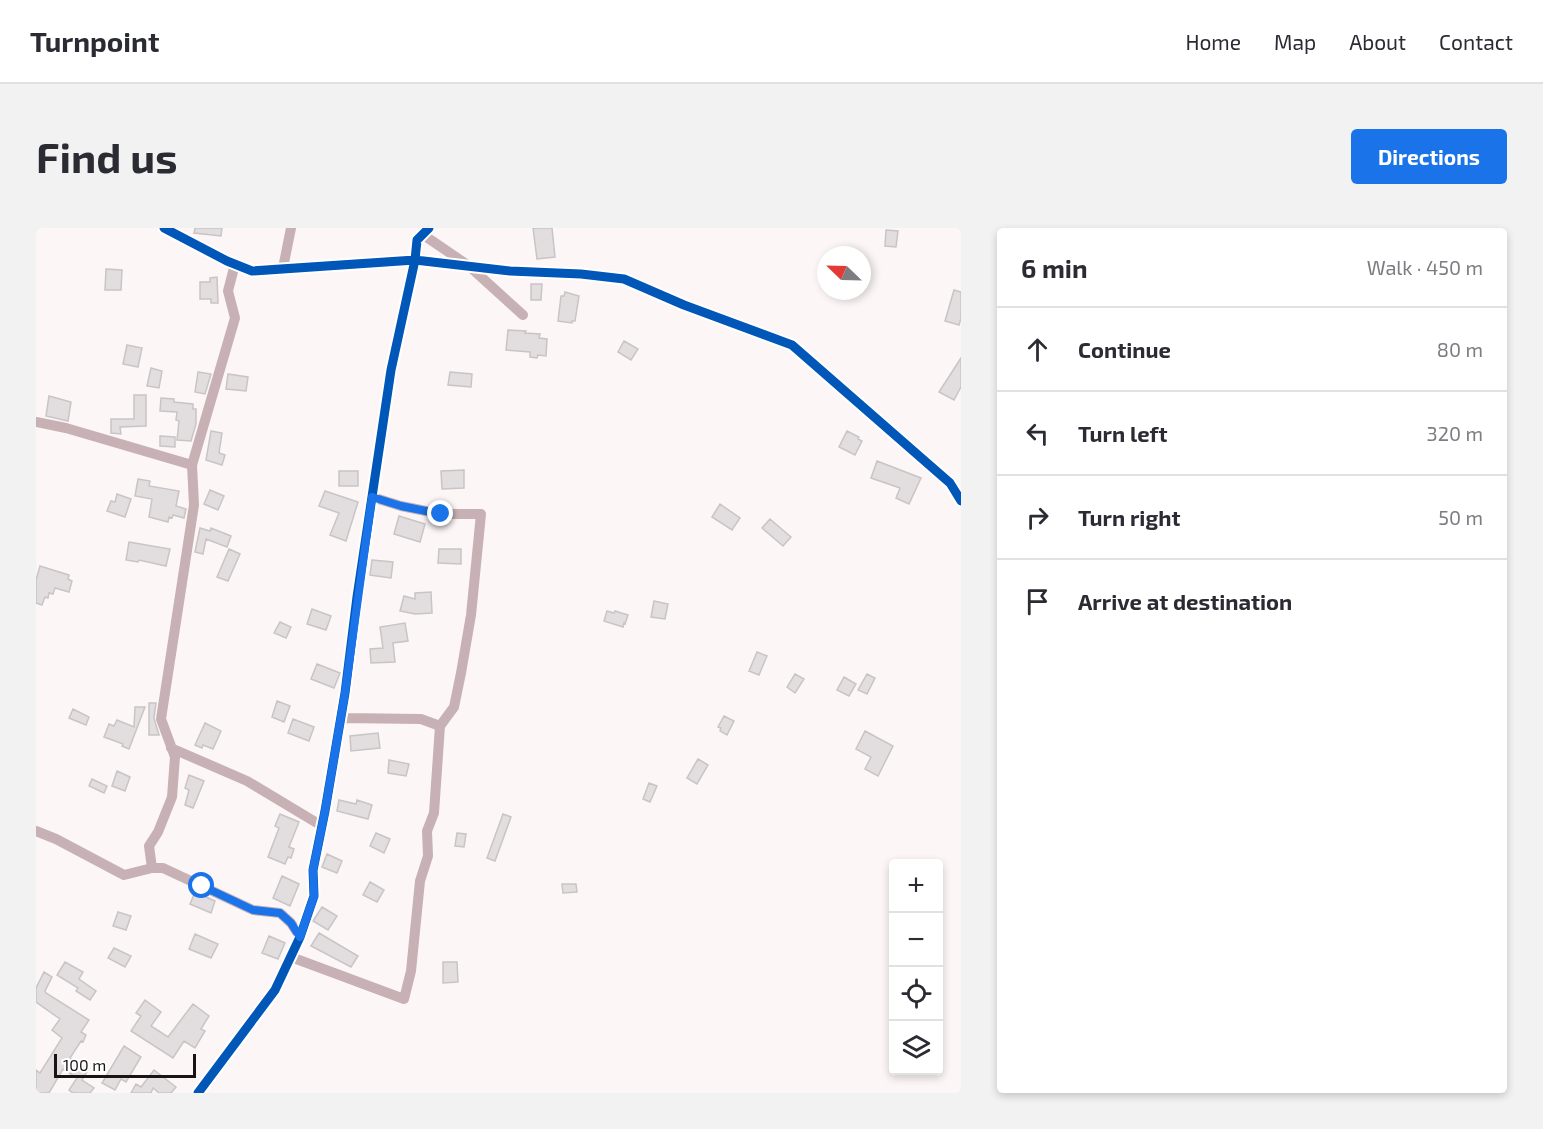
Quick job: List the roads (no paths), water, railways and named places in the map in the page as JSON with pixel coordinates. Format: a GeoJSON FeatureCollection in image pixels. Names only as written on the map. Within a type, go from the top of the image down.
{"type":"FeatureCollection","features":[{"type":"Feature","properties":{"kind":"street"},"geometry":{"type":"LineString","coordinates":[[164,228],[252,271],[415,260],[624,279],[684,305],[792,345],[950,483],[961,501]]}},
{"type":"Feature","properties":{"kind":"street"},"geometry":{"type":"LineString","coordinates":[[284,268],[291,228]]}},
{"type":"Feature","properties":{"kind":"street"},"geometry":{"type":"LineString","coordinates":[[198,1093],[275,990],[300,937],[314,896],[313,870],[340,718],[391,370],[415,260],[417,240],[426,231],[523,315]]}},
{"type":"Feature","properties":{"kind":"street"},"geometry":{"type":"LineString","coordinates":[[152,868],[149,846],[158,832],[172,797],[175,757],[161,719],[194,505],[192,465],[236,318],[228,291],[235,264]]}},
{"type":"Feature","properties":{"kind":"street"},"geometry":{"type":"LineString","coordinates":[[36,422],[66,428],[192,465]]}},
{"type":"Feature","properties":{"kind":"street"},"geometry":{"type":"LineString","coordinates":[[291,957],[404,999],[411,970],[420,880],[428,856],[427,831],[434,813],[440,726],[454,707],[461,673],[471,615],[481,514],[441,514],[401,506],[372,497]]}},
{"type":"Feature","properties":{"kind":"street"},"geometry":{"type":"LineString","coordinates":[[340,718],[421,719],[440,726]]}},
{"type":"Feature","properties":{"kind":"street"},"geometry":{"type":"LineString","coordinates":[[171,748],[247,781],[322,826]]}},
{"type":"Feature","properties":{"kind":"street"},"geometry":{"type":"LineString","coordinates":[[36,831],[124,875],[152,868],[162,868],[253,910],[280,913],[291,923],[300,937]]}}]}
